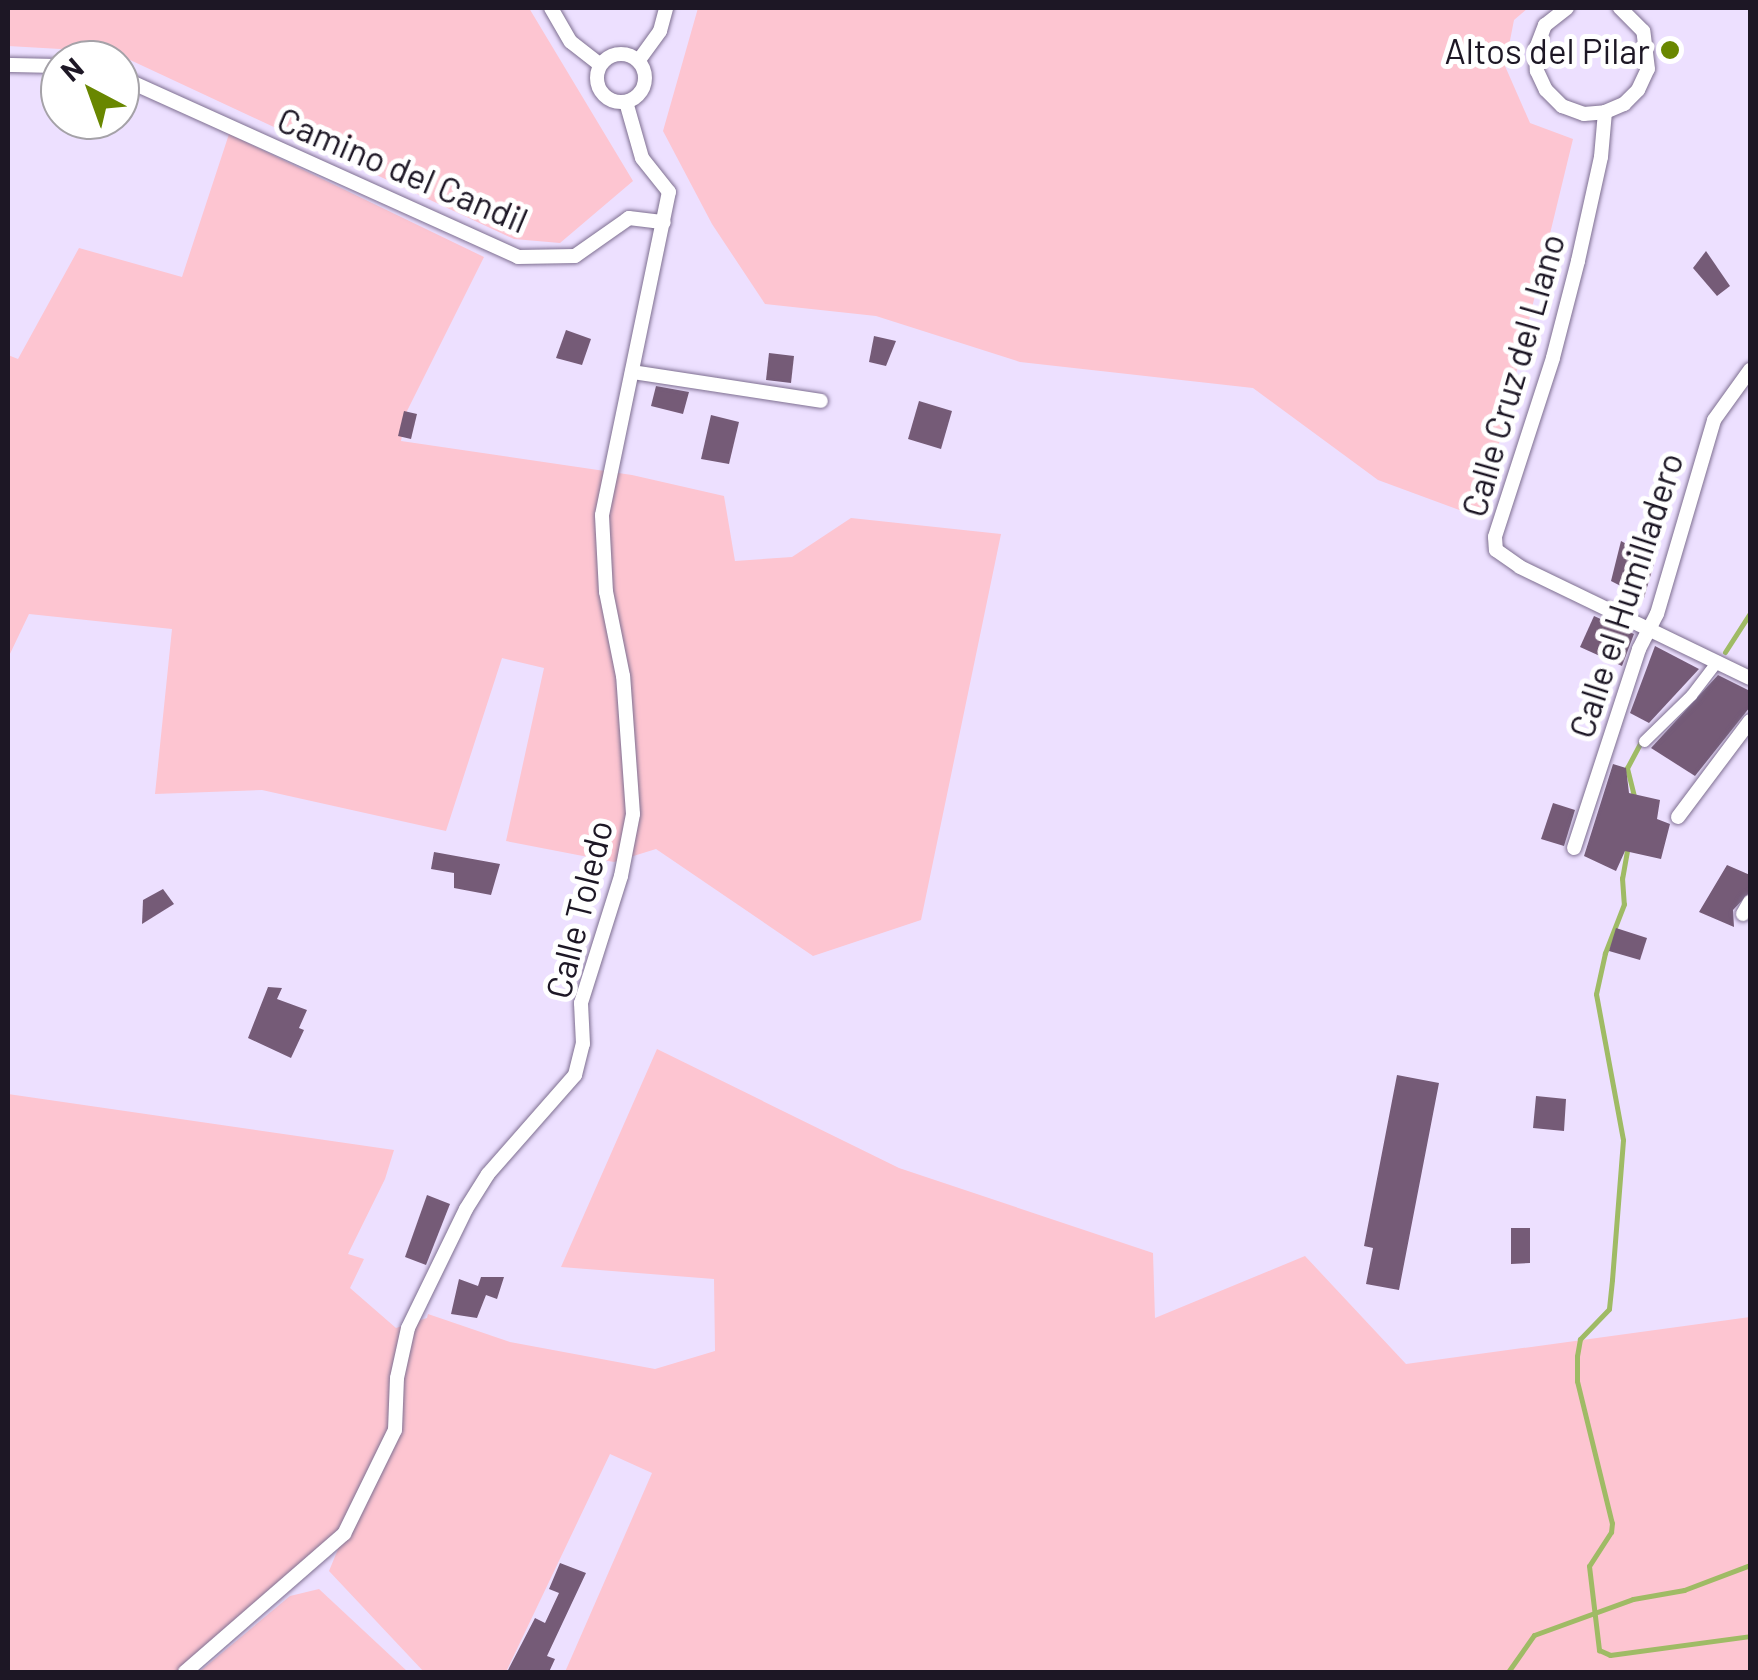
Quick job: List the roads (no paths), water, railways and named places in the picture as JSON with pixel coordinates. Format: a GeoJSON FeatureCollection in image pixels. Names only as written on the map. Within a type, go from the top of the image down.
{"type":"FeatureCollection","features":[{"type":"Feature","properties":{"kind":"street"},"geometry":{"type":"LineString","coordinates":[[551,8],[571,42],[600,65]]}},
{"type":"Feature","properties":{"kind":"street"},"geometry":{"type":"LineString","coordinates":[[639,60],[660,31],[666,8]]}},
{"type":"Feature","properties":{"kind":"street"},"geometry":{"type":"LineString","coordinates":[[1567,8],[1545,26],[1536,48],[1537,72],[1546,90],[1562,106],[1584,114],[1606,112],[1638,90],[1648,68],[1643,31],[1620,8]]}},
{"type":"Feature","properties":{"kind":"street"},"geometry":{"type":"LineString","coordinates":[[625,53],[639,60],[646,83],[639,95],[626,102],[603,95],[596,82],[600,65],[610,56],[625,53]]}},
{"type":"Feature","properties":{"kind":"street"},"geometry":{"type":"LineString","coordinates":[[8,65],[40,66]]}},
{"type":"Feature","properties":{"kind":"street","name":"Camino del Candil"},"geometry":{"type":"LineString","coordinates":[[140,86],[518,257],[574,256],[629,218],[664,222]]}},
{"type":"Feature","properties":{"kind":"street","name":"Calle Toledo"},"geometry":{"type":"LineString","coordinates":[[186,1672],[344,1534],[395,1430],[397,1378],[408,1328],[466,1209],[488,1174],[575,1075],[583,1044],[581,1003],[621,876],[633,814],[623,676],[606,592],[602,515],[669,192],[642,158],[626,102]]}},
{"type":"Feature","properties":{"kind":"street","name":"Calle Cruz del Llano"},"geometry":{"type":"LineString","coordinates":[[1606,112],[1601,157],[1553,358],[1495,536],[1496,550],[1506,559],[1750,678]]}},
{"type":"Feature","properties":{"kind":"street","name":"Calle el Humilladero"},"geometry":{"type":"LineString","coordinates":[[1574,848],[1639,649],[1650,629],[1714,420],[1750,370]]}},
{"type":"Feature","properties":{"kind":"street"},"geometry":{"type":"LineString","coordinates":[[632,372],[821,400]]}},
{"type":"Feature","properties":{"kind":"street"},"geometry":{"type":"LineString","coordinates":[[1644,741],[1691,694],[1716,661]]}},
{"type":"Feature","properties":{"kind":"street"},"geometry":{"type":"LineString","coordinates":[[1678,817],[1750,721]]}},
{"type":"Feature","properties":{"kind":"waterway"},"geometry":{"type":"LineString","coordinates":[[1725,652],[1750,613]]}},
{"type":"Feature","properties":{"kind":"waterway"},"geometry":{"type":"LineString","coordinates":[[1635,800],[1627,768],[1641,742]]}},
{"type":"Feature","properties":{"kind":"waterway"},"geometry":{"type":"LineString","coordinates":[[1628,845],[1622,878],[1624,904],[1605,953],[1596,994],[1623,1140],[1612,1280],[1609,1309],[1580,1339],[1577,1356],[1577,1381],[1612,1523],[1611,1532],[1589,1566],[1599,1650],[1610,1655],[1750,1636]]}},
{"type":"Feature","properties":{"kind":"waterway"},"geometry":{"type":"LineString","coordinates":[[1508,1672],[1534,1635],[1633,1599],[1684,1590],[1750,1565]]}},
{"type":"Feature","properties":{"kind":"place","name":"Altos del Pilar"},"geometry":{"type":"Point","coordinates":[1670,50]}}]}
